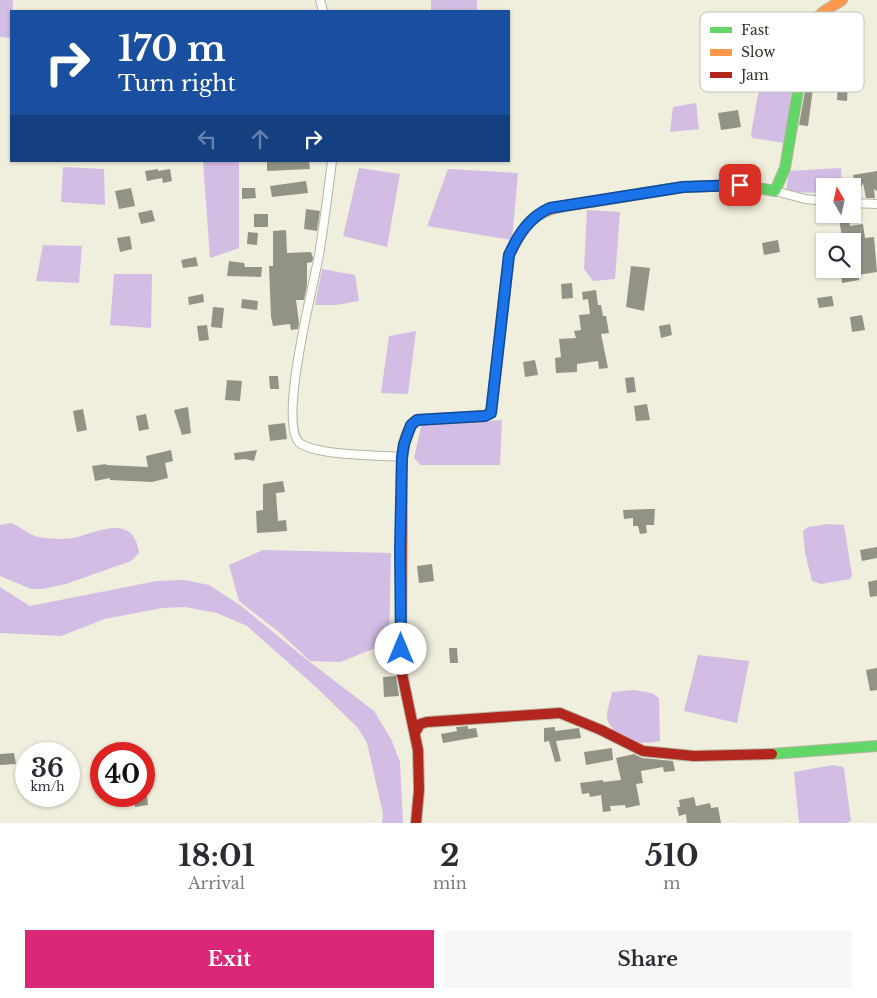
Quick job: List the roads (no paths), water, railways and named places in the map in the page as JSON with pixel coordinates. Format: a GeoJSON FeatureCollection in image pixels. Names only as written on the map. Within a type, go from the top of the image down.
{"type":"FeatureCollection","features":[{"type":"Feature","properties":{"kind":"street"},"geometry":{"type":"LineString","coordinates":[[823,12],[842,0]]}},
{"type":"Feature","properties":{"kind":"street"},"geometry":{"type":"LineString","coordinates":[[775,191],[785,168],[798,92]]}},
{"type":"Feature","properties":{"kind":"street"},"geometry":{"type":"LineString","coordinates":[[332,162],[319,255],[294,374],[292,411],[296,436],[301,444],[323,451],[402,457]]}},
{"type":"Feature","properties":{"kind":"street"},"geometry":{"type":"LineString","coordinates":[[416,823],[419,790],[418,750],[416,731],[401,669],[400,549],[402,457],[404,444],[414,421],[485,416],[491,413],[509,255],[516,240],[539,213],[550,208],[683,187],[740,185],[816,200]]}},
{"type":"Feature","properties":{"kind":"street"},"geometry":{"type":"LineString","coordinates":[[861,203],[877,204]]}},
{"type":"Feature","properties":{"kind":"street"},"geometry":{"type":"LineString","coordinates":[[416,731],[420,724],[427,722],[560,713],[587,723],[643,751],[712,756],[777,754],[877,746]]}}]}
